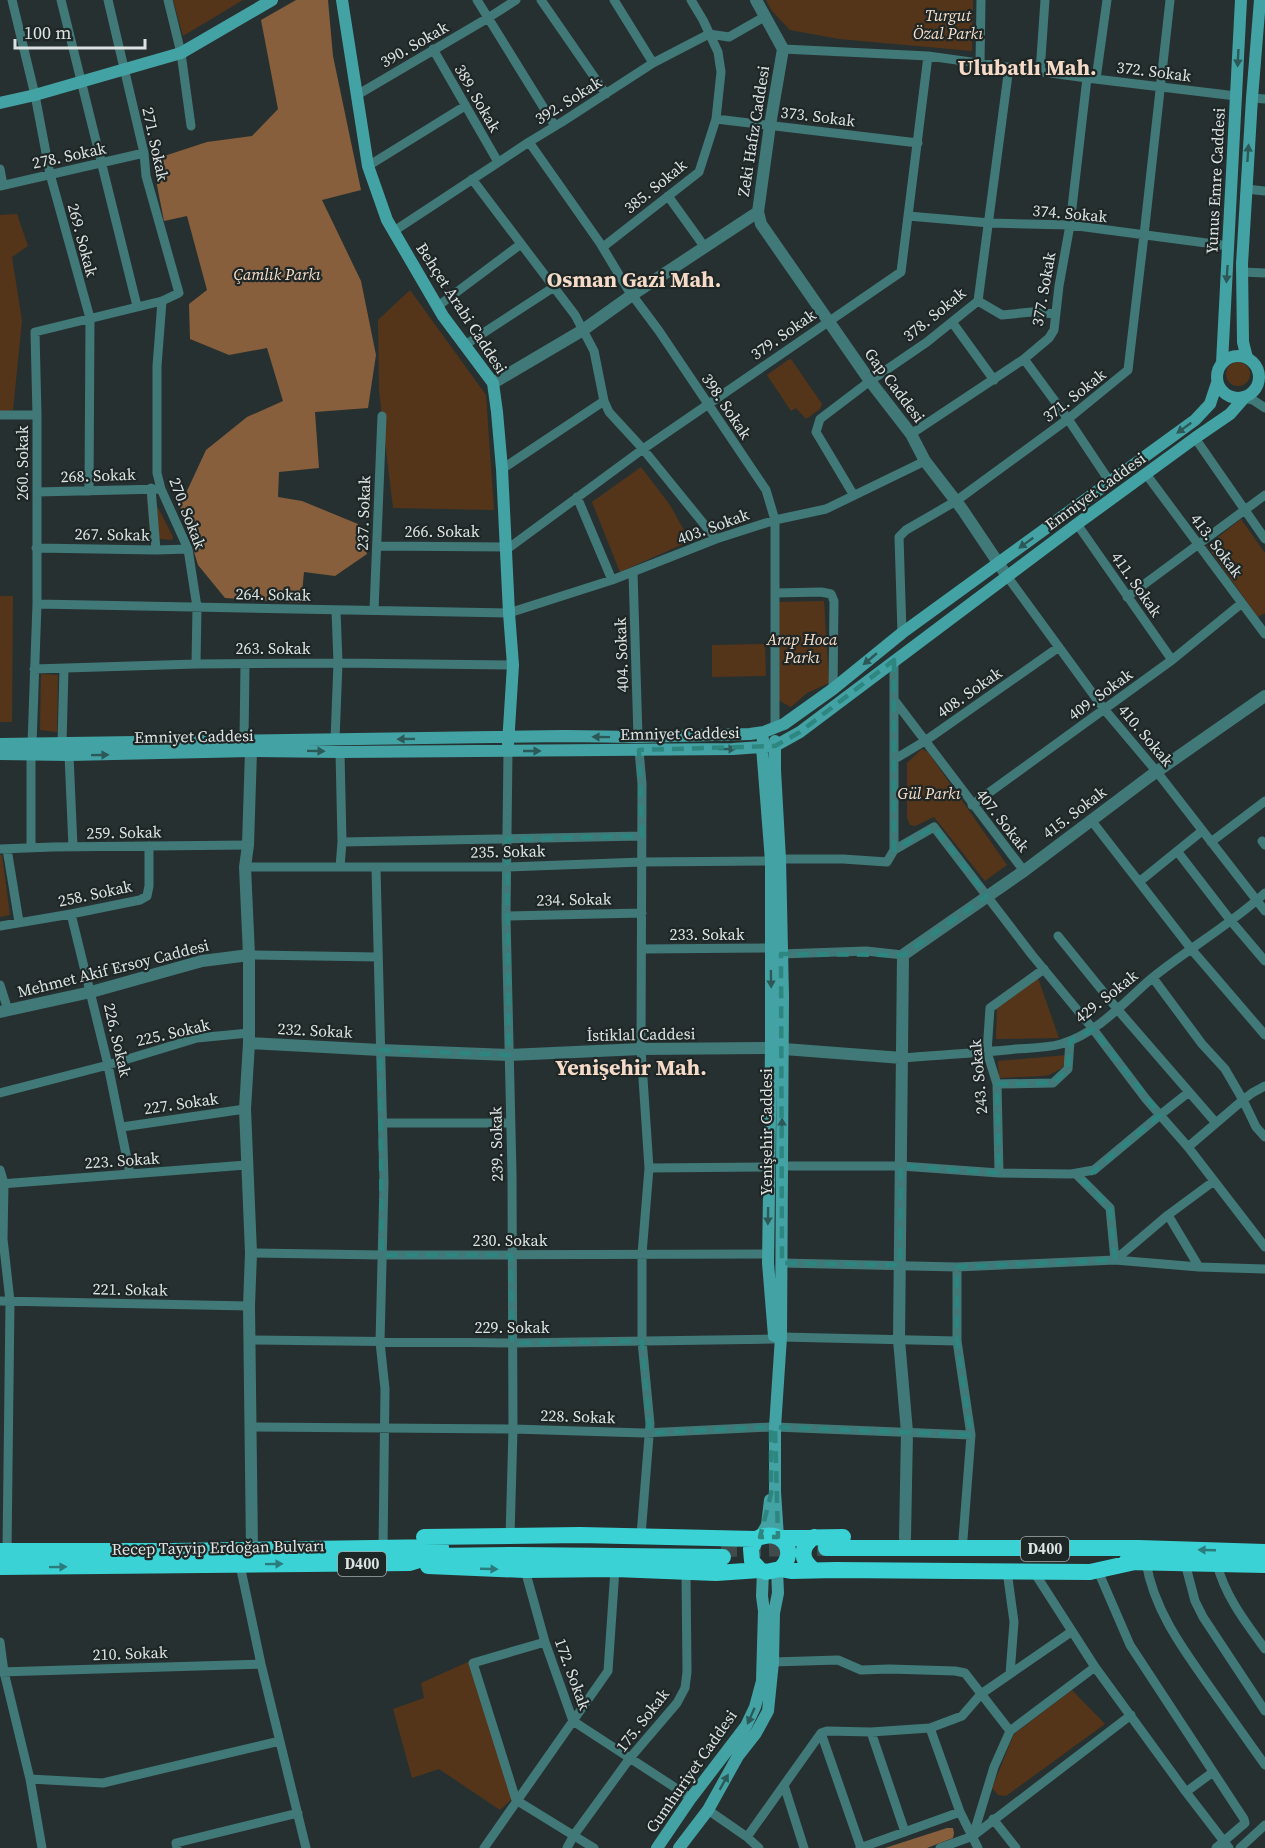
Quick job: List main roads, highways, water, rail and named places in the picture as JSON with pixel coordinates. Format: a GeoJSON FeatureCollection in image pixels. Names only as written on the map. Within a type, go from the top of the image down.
{"type":"FeatureCollection","features":[{"type":"Feature","properties":{"kind":"highway"},"geometry":{"type":"LineString","coordinates":[[722,1548],[769,1534],[822,1547],[905,1538],[1021,1540],[1140,1558]]}},
{"type":"Feature","properties":{"kind":"highway"},"geometry":{"type":"LineString","coordinates":[[383,1549],[399,1541],[423,1537],[641,1535],[733,1548],[734,1561],[730,1568],[716,1574]]}},
{"type":"Feature","properties":{"kind":"highway"},"geometry":{"type":"LineString","coordinates":[[758,1538],[750,1555],[755,1566],[770,1570],[787,1561],[785,1543],[780,1538]]}},
{"type":"Feature","properties":{"kind":"highway"},"geometry":{"type":"LineString","coordinates":[[814,1570],[804,1560],[803,1553],[807,1542],[822,1547]]}},
{"type":"Feature","properties":{"kind":"highway","name":"Recep Tayyip Erdoğan Bulvarı"},"geometry":{"type":"LineString","coordinates":[[3,1551],[383,1549],[512,1545],[722,1548]]}},
{"type":"Feature","properties":{"kind":"highway","name":"D400"},"geometry":{"type":"LineString","coordinates":[[822,1547],[1264,1563]]}},
{"type":"Feature","properties":{"kind":"highway","name":"Recep Tayyip Erdoğan Bulvarı"},"geometry":{"type":"LineString","coordinates":[[0,1567],[410,1563],[432,1556],[722,1548]]}},
{"type":"Feature","properties":{"kind":"highway"},"geometry":{"type":"LineString","coordinates":[[410,1563],[442,1567],[525,1570],[615,1569],[716,1574],[770,1570],[1034,1572],[1098,1571],[1140,1558]]}},
{"type":"Feature","properties":{"kind":"highway","name":"D400"},"geometry":{"type":"LineString","coordinates":[[1140,1558],[1185,1563],[1264,1563]]}},
{"type":"Feature","properties":{"kind":"main road"},"geometry":{"type":"LineString","coordinates":[[0,103],[181,53],[272,0]]}},
{"type":"Feature","properties":{"kind":"main road","name":"Behçet Arabi Caddesi"},"geometry":{"type":"LineString","coordinates":[[342,0],[368,166],[387,220],[438,306],[493,383],[502,469],[508,613],[513,665],[508,745]]}},
{"type":"Feature","properties":{"kind":"main road","name":"Yunus Emre Caddesi"},"geometry":{"type":"LineString","coordinates":[[1222,363],[1242,0]]}},
{"type":"Feature","properties":{"kind":"main road","name":"Yunus Emre Caddesi"},"geometry":{"type":"LineString","coordinates":[[1247,358],[1243,342],[1242,272],[1260,0]]}},
{"type":"Feature","properties":{"kind":"main road"},"geometry":{"type":"LineString","coordinates":[[1233,356],[1247,358],[1258,368],[1262,379],[1256,389],[1244,398],[1238,399],[1225,394],[1218,383],[1217,376],[1222,363],[1233,356]]}},
{"type":"Feature","properties":{"kind":"main road","name":"Emniyet Caddesi"},"geometry":{"type":"LineString","coordinates":[[639,744],[750,734],[770,730],[784,724],[833,689],[902,633],[1195,420],[1210,404],[1218,383]]}},
{"type":"Feature","properties":{"kind":"main road","name":"Emniyet Caddesi"},"geometry":{"type":"LineString","coordinates":[[0,754],[62,743],[248,746],[639,744],[733,749],[769,747],[800,732],[1077,524],[1230,414],[1244,398]]}},
{"type":"Feature","properties":{"kind":"main road","name":"Yenişehir Caddesi"},"geometry":{"type":"LineString","coordinates":[[758,1538],[767,1525],[771,1494],[782,1263],[776,1166],[776,860],[770,730]]}},
{"type":"Feature","properties":{"kind":"main road","name":"Emniyet Caddesi"},"geometry":{"type":"LineString","coordinates":[[0,744],[69,755],[248,746]]}},
{"type":"Feature","properties":{"kind":"main road","name":"Yenişehir Caddesi"},"geometry":{"type":"LineString","coordinates":[[776,1166],[768,1254],[778,1338]]}},
{"type":"Feature","properties":{"kind":"main road","name":"Yenişehir Caddesi"},"geometry":{"type":"LineString","coordinates":[[773,1427],[775,1492],[780,1538]]}},
{"type":"Feature","properties":{"kind":"main road","name":"Cumhuriyet Caddesi"},"geometry":{"type":"LineString","coordinates":[[679,1848],[708,1810],[738,1756],[756,1733],[768,1711],[771,1696],[774,1613],[778,1593],[770,1570]]}},
{"type":"Feature","properties":{"kind":"main road","name":"Cumhuriyet Caddesi"},"geometry":{"type":"LineString","coordinates":[[657,1848],[691,1798],[746,1726],[755,1707],[762,1681],[764,1611],[762,1596],[770,1570]]}},
{"type":"Feature","properties":{"kind":"tunnel"},"geometry":{"type":"LineString","coordinates":[[721,1549],[826,1548]]}},
{"type":"Feature","properties":{"kind":"district","name":"Ulubatlı Mah."},"geometry":{"type":"Point","coordinates":[1027,67]}},
{"type":"Feature","properties":{"kind":"district","name":"Osman Gazi Mah."},"geometry":{"type":"Point","coordinates":[634,279]}},
{"type":"Feature","properties":{"kind":"district","name":"Yenişehir Mah."},"geometry":{"type":"Point","coordinates":[631,1067]}},
{"type":"Feature","properties":{"kind":"park label","name":"Turgut Özal Parkı"},"geometry":{"type":"Point","coordinates":[948,24]}},
{"type":"Feature","properties":{"kind":"park label","name":"Çamlık Parkı"},"geometry":{"type":"Point","coordinates":[277,274]}},
{"type":"Feature","properties":{"kind":"park label","name":"Arap Hoca Parkı"},"geometry":{"type":"Point","coordinates":[802,648]}},
{"type":"Feature","properties":{"kind":"park label","name":"Gül Parkı"},"geometry":{"type":"Point","coordinates":[929,793]}}]}
